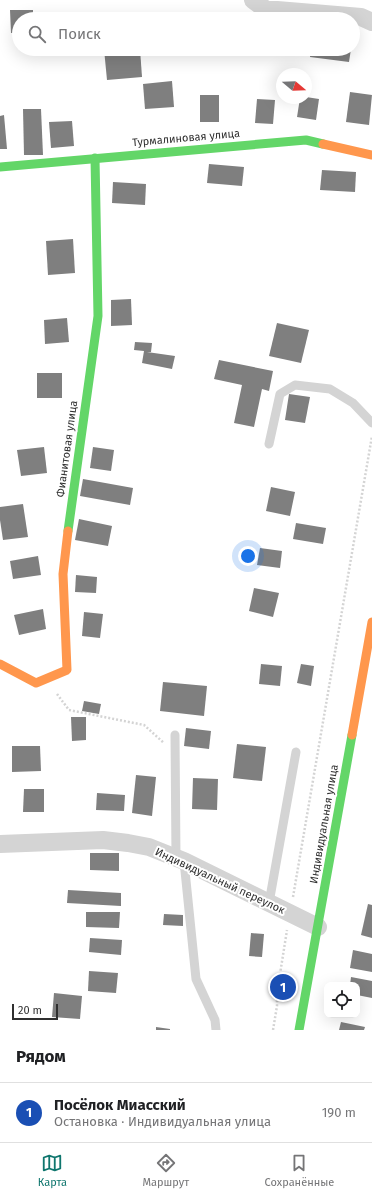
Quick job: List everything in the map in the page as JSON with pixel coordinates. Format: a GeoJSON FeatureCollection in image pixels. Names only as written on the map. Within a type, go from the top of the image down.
{"type":"FeatureCollection","features":[{"type":"Feature","properties":{"kind":"street"},"geometry":{"type":"LineString","coordinates":[[253,0],[265,8],[308,12]]}},
{"type":"Feature","properties":{"kind":"street"},"geometry":{"type":"LineString","coordinates":[[360,17],[372,22]]}},
{"type":"Feature","properties":{"kind":"street","name":"Турмалиновая улица"},"geometry":{"type":"LineString","coordinates":[[0,167],[306,140],[372,155]]}},
{"type":"Feature","properties":{"kind":"street","name":"Фианитовая улица"},"geometry":{"type":"LineString","coordinates":[[0,664],[36,683],[67,670],[63,574],[98,316],[95,158]]}},
{"type":"Feature","properties":{"kind":"street","name":"Индивидуальная улица"},"geometry":{"type":"LineString","coordinates":[[299,1030],[372,622]]}},
{"type":"Feature","properties":{"kind":"street","name":"Индивидуальный переулок"},"geometry":{"type":"LineString","coordinates":[[0,844],[103,840],[149,847],[180,860],[318,927]]}},
{"type":"Feature","properties":{"kind":"lane"},"geometry":{"type":"LineString","coordinates":[[269,444],[280,394],[295,385],[330,389],[353,403],[372,423]]}},
{"type":"Feature","properties":{"kind":"lane"},"geometry":{"type":"LineString","coordinates":[[175,735],[180,860],[196,979],[215,1020],[216,1030]]}},
{"type":"Feature","properties":{"kind":"lane"},"geometry":{"type":"LineString","coordinates":[[269,903],[296,752]]}},
{"type":"Feature","properties":{"kind":"path"},"geometry":{"type":"LineString","coordinates":[[273,1030],[290,914],[372,436]]}},
{"type":"Feature","properties":{"kind":"path"},"geometry":{"type":"LineString","coordinates":[[47,679],[69,710],[144,725],[175,752]]}},
{"type":"Feature","properties":{"kind":"building"},"geometry":{"type":"Polygon","coordinates":[[[10,10],[33,10],[33,12],[12,12],[11,33],[10,10]]]}},
{"type":"Feature","properties":{"kind":"building"},"geometry":{"type":"Polygon","coordinates":[[[105,56],[140,56],[142,77],[107,80],[105,56]]]}},
{"type":"Feature","properties":{"kind":"building"},"geometry":{"type":"Polygon","coordinates":[[[310,56],[350,56],[349,62],[310,56]]]}},
{"type":"Feature","properties":{"kind":"building"},"geometry":{"type":"Polygon","coordinates":[[[172,81],[174,107],[145,109],[143,84],[172,81]]]}},
{"type":"Feature","properties":{"kind":"building"},"geometry":{"type":"Polygon","coordinates":[[[350,92],[372,95],[369,125],[346,122],[350,92]]]}},
{"type":"Feature","properties":{"kind":"building"},"geometry":{"type":"Polygon","coordinates":[[[200,95],[219,95],[219,122],[200,122],[200,95]]]}},
{"type":"Feature","properties":{"kind":"building"},"geometry":{"type":"Polygon","coordinates":[[[312,98],[319,99],[316,120],[297,117],[299,104],[312,104],[312,98]]]}},
{"type":"Feature","properties":{"kind":"building"},"geometry":{"type":"Polygon","coordinates":[[[257,99],[275,100],[273,124],[255,123],[257,99]]]}},
{"type":"Feature","properties":{"kind":"building"},"geometry":{"type":"Polygon","coordinates":[[[23,109],[41,109],[43,155],[24,155],[23,109]]]}},
{"type":"Feature","properties":{"kind":"building"},"geometry":{"type":"Polygon","coordinates":[[[4,115],[7,149],[0,149],[0,116],[4,115]]]}},
{"type":"Feature","properties":{"kind":"building"},"geometry":{"type":"Polygon","coordinates":[[[72,121],[74,146],[51,148],[49,122],[72,121]]]}},
{"type":"Feature","properties":{"kind":"building"},"geometry":{"type":"Polygon","coordinates":[[[209,164],[244,167],[242,186],[207,183],[209,164]]]}},
{"type":"Feature","properties":{"kind":"building"},"geometry":{"type":"Polygon","coordinates":[[[322,170],[356,172],[355,192],[320,190],[322,170]]]}},
{"type":"Feature","properties":{"kind":"building"},"geometry":{"type":"Polygon","coordinates":[[[113,182],[146,184],[145,205],[112,203],[113,182]]]}},
{"type":"Feature","properties":{"kind":"building"},"geometry":{"type":"Polygon","coordinates":[[[73,239],[75,273],[48,275],[46,241],[73,239]]]}},
{"type":"Feature","properties":{"kind":"building"},"geometry":{"type":"Polygon","coordinates":[[[131,299],[132,325],[111,326],[111,300],[131,299]]]}},
{"type":"Feature","properties":{"kind":"building"},"geometry":{"type":"Polygon","coordinates":[[[67,318],[69,342],[45,344],[44,320],[67,318]]]}},
{"type":"Feature","properties":{"kind":"building"},"geometry":{"type":"Polygon","coordinates":[[[277,323],[309,330],[301,363],[269,356],[277,323]]]}},
{"type":"Feature","properties":{"kind":"building"},"geometry":{"type":"Polygon","coordinates":[[[135,342],[152,343],[151,352],[147,352],[175,356],[172,369],[142,363],[144,351],[134,350],[135,342]]]}},
{"type":"Feature","properties":{"kind":"building"},"geometry":{"type":"Polygon","coordinates":[[[219,360],[273,371],[269,391],[262,389],[254,427],[234,423],[242,385],[214,379],[219,360]]]}},
{"type":"Feature","properties":{"kind":"building"},"geometry":{"type":"Polygon","coordinates":[[[37,373],[62,373],[62,398],[37,398],[37,373]]]}},
{"type":"Feature","properties":{"kind":"building"},"geometry":{"type":"Polygon","coordinates":[[[289,394],[310,397],[305,423],[285,420],[289,394]]]}},
{"type":"Feature","properties":{"kind":"building"},"geometry":{"type":"Polygon","coordinates":[[[44,447],[47,473],[21,476],[17,450],[44,447]]]}},
{"type":"Feature","properties":{"kind":"building"},"geometry":{"type":"Polygon","coordinates":[[[93,447],[114,450],[111,471],[90,468],[93,447]]]}},
{"type":"Feature","properties":{"kind":"building"},"geometry":{"type":"Polygon","coordinates":[[[83,479],[133,488],[130,505],[80,496],[83,479]]]}},
{"type":"Feature","properties":{"kind":"building"},"geometry":{"type":"Polygon","coordinates":[[[271,487],[295,492],[290,516],[266,511],[271,487]]]}},
{"type":"Feature","properties":{"kind":"building"},"geometry":{"type":"Polygon","coordinates":[[[23,504],[28,537],[3,540],[0,507],[23,504]]]}},
{"type":"Feature","properties":{"kind":"building"},"geometry":{"type":"Polygon","coordinates":[[[79,519],[112,526],[108,546],[75,540],[79,519]]]}},
{"type":"Feature","properties":{"kind":"building"},"geometry":{"type":"Polygon","coordinates":[[[296,523],[326,528],[323,544],[293,539],[296,523]]]}},
{"type":"Feature","properties":{"kind":"building"},"geometry":{"type":"Polygon","coordinates":[[[260,548],[282,551],[280,568],[257,565],[260,548]]]}},
{"type":"Feature","properties":{"kind":"building"},"geometry":{"type":"Polygon","coordinates":[[[38,556],[41,575],[13,579],[10,561],[38,556]]]}},
{"type":"Feature","properties":{"kind":"building"},"geometry":{"type":"Polygon","coordinates":[[[76,575],[97,577],[96,593],[75,592],[76,575]]]}},
{"type":"Feature","properties":{"kind":"building"},"geometry":{"type":"Polygon","coordinates":[[[254,588],[279,593],[273,617],[249,611],[254,588]]]}},
{"type":"Feature","properties":{"kind":"building"},"geometry":{"type":"Polygon","coordinates":[[[43,609],[46,629],[19,635],[14,615],[43,609]]]}},
{"type":"Feature","properties":{"kind":"building"},"geometry":{"type":"Polygon","coordinates":[[[84,612],[103,614],[100,638],[82,636],[84,612]]]}},
{"type":"Feature","properties":{"kind":"building"},"geometry":{"type":"Polygon","coordinates":[[[261,664],[282,666],[280,686],[259,684],[261,664]]]}},
{"type":"Feature","properties":{"kind":"building"},"geometry":{"type":"Polygon","coordinates":[[[301,664],[314,666],[311,686],[297,683],[301,664]]]}},
{"type":"Feature","properties":{"kind":"building"},"geometry":{"type":"Polygon","coordinates":[[[163,682],[207,686],[204,716],[160,711],[163,682]]]}},
{"type":"Feature","properties":{"kind":"building"},"geometry":{"type":"Polygon","coordinates":[[[84,701],[101,704],[99,714],[82,711],[84,701]]]}},
{"type":"Feature","properties":{"kind":"building"},"geometry":{"type":"Polygon","coordinates":[[[71,717],[86,717],[86,740],[72,741],[71,717]]]}},
{"type":"Feature","properties":{"kind":"building"},"geometry":{"type":"Polygon","coordinates":[[[186,728],[211,731],[209,749],[184,746],[186,728]]]}},
{"type":"Feature","properties":{"kind":"building"},"geometry":{"type":"Polygon","coordinates":[[[237,744],[266,747],[262,781],[233,778],[237,744]]]}},
{"type":"Feature","properties":{"kind":"building"},"geometry":{"type":"Polygon","coordinates":[[[12,746],[40,746],[41,771],[12,772],[12,746]]]}},
{"type":"Feature","properties":{"kind":"building"},"geometry":{"type":"Polygon","coordinates":[[[136,775],[156,777],[152,816],[132,813],[136,775]]]}},
{"type":"Feature","properties":{"kind":"building"},"geometry":{"type":"Polygon","coordinates":[[[193,778],[218,779],[217,810],[192,809],[193,778]]]}},
{"type":"Feature","properties":{"kind":"building"},"geometry":{"type":"Polygon","coordinates":[[[24,789],[44,789],[44,812],[23,812],[24,789]]]}},
{"type":"Feature","properties":{"kind":"building"},"geometry":{"type":"Polygon","coordinates":[[[97,793],[125,795],[124,811],[96,810],[97,793]]]}},
{"type":"Feature","properties":{"kind":"building"},"geometry":{"type":"Polygon","coordinates":[[[90,853],[119,853],[119,871],[90,870],[90,853]]]}},
{"type":"Feature","properties":{"kind":"building"},"geometry":{"type":"Polygon","coordinates":[[[68,890],[121,893],[121,906],[67,903],[68,890]]]}},
{"type":"Feature","properties":{"kind":"building"},"geometry":{"type":"Polygon","coordinates":[[[368,904],[372,905],[372,938],[361,935],[368,904]]]}},
{"type":"Feature","properties":{"kind":"building"},"geometry":{"type":"Polygon","coordinates":[[[86,912],[120,912],[119,928],[86,927],[86,912]]]}},
{"type":"Feature","properties":{"kind":"building"},"geometry":{"type":"Polygon","coordinates":[[[164,914],[183,915],[183,926],[163,925],[164,914]]]}},
{"type":"Feature","properties":{"kind":"building"},"geometry":{"type":"Polygon","coordinates":[[[251,933],[264,934],[262,957],[249,956],[251,933]]]}},
{"type":"Feature","properties":{"kind":"building"},"geometry":{"type":"Polygon","coordinates":[[[90,938],[122,940],[121,955],[89,952],[90,938]]]}},
{"type":"Feature","properties":{"kind":"building"},"geometry":{"type":"Polygon","coordinates":[[[353,950],[372,954],[372,972],[350,968],[353,950]]]}},
{"type":"Feature","properties":{"kind":"building"},"geometry":{"type":"Polygon","coordinates":[[[89,971],[118,973],[116,993],[88,991],[89,971]]]}},
{"type":"Feature","properties":{"kind":"building"},"geometry":{"type":"Polygon","coordinates":[[[351,977],[372,981],[372,998],[360,996],[360,982],[350,982],[351,977]]]}},
{"type":"Feature","properties":{"kind":"building"},"geometry":{"type":"Polygon","coordinates":[[[54,993],[82,996],[80,1019],[52,1017],[54,993]]]}},
{"type":"Feature","properties":{"kind":"building"},"geometry":{"type":"Polygon","coordinates":[[[341,1022],[365,1027],[364,1030],[339,1030],[341,1022]]]}},
{"type":"Feature","properties":{"kind":"building"},"geometry":{"type":"Polygon","coordinates":[[[156,1027],[170,1029],[170,1030],[156,1030],[156,1027]]]}},
{"type":"Feature","properties":{"kind":"traffic: fast"},"geometry":{"type":"LineString","coordinates":[[0,167],[306,140],[323,144]]}},
{"type":"Feature","properties":{"kind":"traffic: fast"},"geometry":{"type":"LineString","coordinates":[[68,531],[98,316],[95,158]]}},
{"type":"Feature","properties":{"kind":"traffic: fast"},"geometry":{"type":"LineString","coordinates":[[299,1030],[352,735]]}},
{"type":"Feature","properties":{"kind":"traffic: slow"},"geometry":{"type":"LineString","coordinates":[[323,144],[372,155]]}},
{"type":"Feature","properties":{"kind":"traffic: slow"},"geometry":{"type":"LineString","coordinates":[[0,664],[36,683],[67,670],[63,574],[68,531]]}},
{"type":"Feature","properties":{"kind":"traffic: slow"},"geometry":{"type":"LineString","coordinates":[[352,735],[372,622]]}},
{"type":"Feature","properties":{"kind":"place","name":"Посёлок Миасский"},"geometry":{"type":"Point","coordinates":[283,987]}}]}
